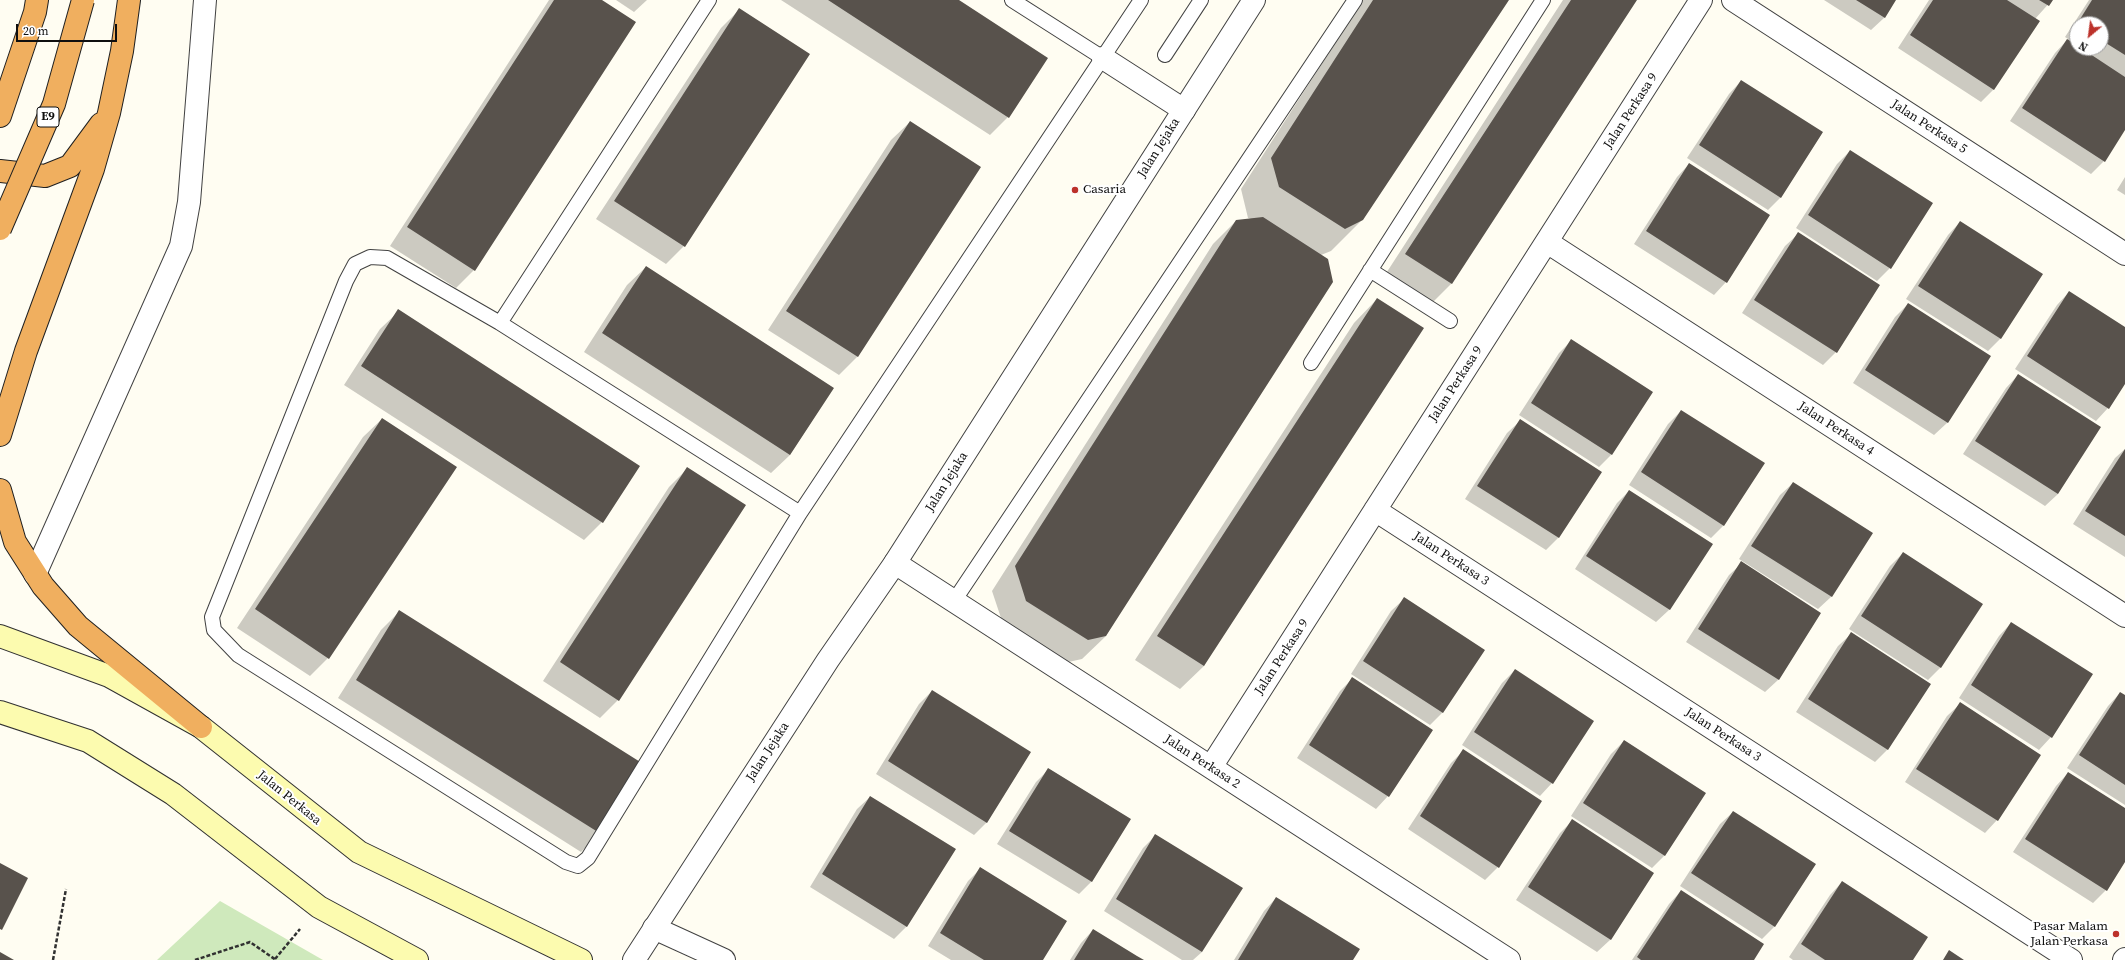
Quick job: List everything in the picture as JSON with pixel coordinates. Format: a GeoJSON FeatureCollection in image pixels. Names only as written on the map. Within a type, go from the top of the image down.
{"type":"FeatureCollection","features":[{"type":"Feature","properties":{"kind":"highway"},"geometry":{"type":"LineString","coordinates":[[0,116],[35,12],[36,0]]}},
{"type":"Feature","properties":{"kind":"highway","name":"E9"},"geometry":{"type":"LineString","coordinates":[[0,229],[54,104],[84,0]]}},
{"type":"Feature","properties":{"kind":"highway"},"geometry":{"type":"LineString","coordinates":[[0,434],[26,350],[94,169],[109,113],[122,51],[129,0]]}},
{"type":"Feature","properties":{"kind":"highway"},"geometry":{"type":"LineString","coordinates":[[0,171],[45,176],[70,166],[109,113]]}},
{"type":"Feature","properties":{"kind":"highway"},"geometry":{"type":"LineString","coordinates":[[0,490],[15,542],[35,574],[78,626],[201,727]]}},
{"type":"Feature","properties":{"kind":"main road","name":"Jalan Perkasa"},"geometry":{"type":"LineString","coordinates":[[0,636],[109,676],[201,727],[359,852],[581,960]]}},
{"type":"Feature","properties":{"kind":"main road"},"geometry":{"type":"LineString","coordinates":[[0,712],[88,741],[173,794],[319,907],[416,960]]}},
{"type":"Feature","properties":{"kind":"street"},"geometry":{"type":"LineString","coordinates":[[35,574],[181,246],[189,202],[205,0]]}},
{"type":"Feature","properties":{"kind":"street","name":"Jalan Jejaka"},"geometry":{"type":"LineString","coordinates":[[634,960],[828,660],[895,563],[1254,0]]}},
{"type":"Feature","properties":{"kind":"street","name":"Jalan Perkasa 9"},"geometry":{"type":"LineString","coordinates":[[1211,767],[1702,0]]}},
{"type":"Feature","properties":{"kind":"street","name":"Jalan Perkasa 5"},"geometry":{"type":"LineString","coordinates":[[1733,0],[2125,254]]}},
{"type":"Feature","properties":{"kind":"street"},"geometry":{"type":"LineString","coordinates":[[1103,58],[1184,110]]}},
{"type":"Feature","properties":{"kind":"street","name":"Jalan Perkasa 4"},"geometry":{"type":"LineString","coordinates":[[1547,242],[2125,616]]}},
{"type":"Feature","properties":{"kind":"street","name":"Jalan Perkasa 3"},"geometry":{"type":"LineString","coordinates":[[1375,510],[2071,960]]}},
{"type":"Feature","properties":{"kind":"street","name":"Jalan Perkasa 2"},"geometry":{"type":"LineString","coordinates":[[895,563],[1509,960]]}},
{"type":"Feature","properties":{"kind":"street"},"geometry":{"type":"LineString","coordinates":[[654,928],[724,960]]}},
{"type":"Feature","properties":{"kind":"lane"},"geometry":{"type":"LineString","coordinates":[[500,323],[709,0]]}},
{"type":"Feature","properties":{"kind":"lane"},"geometry":{"type":"LineString","coordinates":[[1012,0],[1034,6],[1103,58]]}},
{"type":"Feature","properties":{"kind":"lane"},"geometry":{"type":"LineString","coordinates":[[800,513],[500,323],[388,258],[370,257],[355,264],[344,288],[212,617],[214,630],[238,655],[566,862],[578,866],[588,858],[800,513],[1141,0]]}},
{"type":"Feature","properties":{"kind":"lane"},"geometry":{"type":"LineString","coordinates":[[1165,55],[1201,0]]}},
{"type":"Feature","properties":{"kind":"lane"},"geometry":{"type":"LineString","coordinates":[[954,601],[1355,0]]}},
{"type":"Feature","properties":{"kind":"lane"},"geometry":{"type":"LineString","coordinates":[[1311,363],[1543,0]]}},
{"type":"Feature","properties":{"kind":"lane"},"geometry":{"type":"LineString","coordinates":[[1370,270],[1450,321]]}},
{"type":"Feature","properties":{"kind":"path"},"geometry":{"type":"LineString","coordinates":[[53,960],[66,889]]}},
{"type":"Feature","properties":{"kind":"path"},"geometry":{"type":"LineString","coordinates":[[196,960],[250,942],[275,960],[319,907]]}},
{"type":"Feature","properties":{"kind":"green space"},"geometry":{"type":"Polygon","coordinates":[[[220,901],[323,960],[157,960],[220,901]]]}},
{"type":"Feature","properties":{"kind":"building"},"geometry":{"type":"Polygon","coordinates":[[[554,0],[602,0],[636,22],[475,271],[407,227],[554,0]]]}},
{"type":"Feature","properties":{"kind":"building"},"geometry":{"type":"Polygon","coordinates":[[[828,0],[959,0],[1048,58],[1009,118],[828,0]]]}},
{"type":"Feature","properties":{"kind":"building"},"geometry":{"type":"Polygon","coordinates":[[[1373,0],[1509,0],[1363,220],[1345,229],[1279,187],[1271,158],[1373,0]]]}},
{"type":"Feature","properties":{"kind":"building"},"geometry":{"type":"Polygon","coordinates":[[[1571,0],[1637,0],[1452,284],[1405,254],[1571,0]]]}},
{"type":"Feature","properties":{"kind":"building"},"geometry":{"type":"Polygon","coordinates":[[[1856,0],[1896,0],[1885,18],[1856,0]]]}},
{"type":"Feature","properties":{"kind":"building"},"geometry":{"type":"Polygon","coordinates":[[[1933,0],[2007,0],[2040,21],[1994,90],[1910,35],[1933,0]]]}},
{"type":"Feature","properties":{"kind":"building"},"geometry":{"type":"Polygon","coordinates":[[[2039,0],[2053,0],[2049,6],[2039,0]]]}},
{"type":"Feature","properties":{"kind":"building"},"geometry":{"type":"Polygon","coordinates":[[[2092,0],[2125,0],[2125,55],[2109,45],[2109,16],[2082,16],[2092,0]]]}},
{"type":"Feature","properties":{"kind":"building"},"geometry":{"type":"Polygon","coordinates":[[[739,8],[810,54],[685,247],[614,201],[739,8]]]}},
{"type":"Feature","properties":{"kind":"building"},"geometry":{"type":"Polygon","coordinates":[[[2067,39],[2069,40],[2069,56],[2093,56],[2125,77],[2125,130],[2105,162],[2022,108],[2067,39]]]}},
{"type":"Feature","properties":{"kind":"building"},"geometry":{"type":"Polygon","coordinates":[[[1741,80],[1823,132],[1781,198],[1699,145],[1741,80]]]}},
{"type":"Feature","properties":{"kind":"building"},"geometry":{"type":"Polygon","coordinates":[[[910,121],[981,167],[858,357],[786,311],[910,121]]]}},
{"type":"Feature","properties":{"kind":"building"},"geometry":{"type":"Polygon","coordinates":[[[1850,150],[1933,203],[1891,269],[1808,215],[1850,150]]]}},
{"type":"Feature","properties":{"kind":"building"},"geometry":{"type":"Polygon","coordinates":[[[1689,163],[1770,215],[1727,283],[1646,231],[1689,163]]]}},
{"type":"Feature","properties":{"kind":"building"},"geometry":{"type":"Polygon","coordinates":[[[1263,217],[1328,259],[1333,282],[1106,636],[1088,640],[1026,601],[1015,566],[1236,220],[1263,217]]]}},
{"type":"Feature","properties":{"kind":"building"},"geometry":{"type":"Polygon","coordinates":[[[1960,221],[2043,274],[2001,339],[1918,286],[1960,221]]]}},
{"type":"Feature","properties":{"kind":"building"},"geometry":{"type":"Polygon","coordinates":[[[1798,232],[1880,285],[1837,353],[1754,300],[1798,232]]]}},
{"type":"Feature","properties":{"kind":"building"},"geometry":{"type":"Polygon","coordinates":[[[646,266],[834,388],[790,455],[602,333],[646,266]]]}},
{"type":"Feature","properties":{"kind":"building"},"geometry":{"type":"Polygon","coordinates":[[[2069,291],[2125,327],[2125,384],[2109,409],[2027,356],[2069,291]]]}},
{"type":"Feature","properties":{"kind":"building"},"geometry":{"type":"Polygon","coordinates":[[[1377,298],[1424,328],[1204,666],[1157,636],[1377,298]]]}},
{"type":"Feature","properties":{"kind":"building"},"geometry":{"type":"Polygon","coordinates":[[[1908,303],[1991,356],[1948,423],[1865,370],[1908,303]]]}},
{"type":"Feature","properties":{"kind":"building"},"geometry":{"type":"Polygon","coordinates":[[[398,309],[640,466],[603,523],[361,366],[398,309]]]}},
{"type":"Feature","properties":{"kind":"building"},"geometry":{"type":"Polygon","coordinates":[[[1571,339],[1653,392],[1612,455],[1531,403],[1571,339]]]}},
{"type":"Feature","properties":{"kind":"building"},"geometry":{"type":"Polygon","coordinates":[[[2018,374],[2101,427],[2058,494],[1975,441],[2018,374]]]}},
{"type":"Feature","properties":{"kind":"building"},"geometry":{"type":"Polygon","coordinates":[[[1681,410],[1765,463],[1724,526],[1641,472],[1681,410]]]}},
{"type":"Feature","properties":{"kind":"building"},"geometry":{"type":"Polygon","coordinates":[[[382,418],[457,467],[329,659],[255,609],[382,418]]]}},
{"type":"Feature","properties":{"kind":"building"},"geometry":{"type":"Polygon","coordinates":[[[1520,419],[1602,472],[1559,538],[1477,486],[1520,419]]]}},
{"type":"Feature","properties":{"kind":"building"},"geometry":{"type":"Polygon","coordinates":[[[2125,449],[2125,536],[2085,511],[2125,449]]]}},
{"type":"Feature","properties":{"kind":"building"},"geometry":{"type":"Polygon","coordinates":[[[687,467],[746,505],[619,701],[560,662],[687,467]]]}},
{"type":"Feature","properties":{"kind":"building"},"geometry":{"type":"Polygon","coordinates":[[[1793,482],[1873,533],[1832,597],[1751,546],[1793,482]]]}},
{"type":"Feature","properties":{"kind":"building"},"geometry":{"type":"Polygon","coordinates":[[[1629,490],[1713,544],[1670,610],[1586,556],[1629,490]]]}},
{"type":"Feature","properties":{"kind":"building"},"geometry":{"type":"Polygon","coordinates":[[[1903,552],[1983,604],[1941,668],[1861,616],[1903,552]]]}},
{"type":"Feature","properties":{"kind":"building"},"geometry":{"type":"Polygon","coordinates":[[[1741,561],[1821,613],[1779,680],[1698,629],[1741,561]]]}},
{"type":"Feature","properties":{"kind":"building"},"geometry":{"type":"Polygon","coordinates":[[[1404,597],[1485,650],[1443,713],[1363,661],[1404,597]]]}},
{"type":"Feature","properties":{"kind":"building"},"geometry":{"type":"Polygon","coordinates":[[[399,610],[645,765],[601,834],[356,680],[399,610]]]}},
{"type":"Feature","properties":{"kind":"building"},"geometry":{"type":"Polygon","coordinates":[[[2011,622],[2093,674],[2052,738],[1971,685],[2011,622]]]}},
{"type":"Feature","properties":{"kind":"building"},"geometry":{"type":"Polygon","coordinates":[[[1851,632],[1931,684],[1888,750],[1808,699],[1851,632]]]}},
{"type":"Feature","properties":{"kind":"building"},"geometry":{"type":"Polygon","coordinates":[[[1515,669],[1594,721],[1553,784],[1474,732],[1515,669]]]}},
{"type":"Feature","properties":{"kind":"building"},"geometry":{"type":"Polygon","coordinates":[[[1352,677],[1433,730],[1389,797],[1309,745],[1352,677]]]}},
{"type":"Feature","properties":{"kind":"building"},"geometry":{"type":"Polygon","coordinates":[[[932,690],[1031,752],[987,823],[888,761],[932,690]]]}},
{"type":"Feature","properties":{"kind":"building"},"geometry":{"type":"Polygon","coordinates":[[[2120,692],[2125,695],[2125,785],[2079,755],[2120,692]]]}},
{"type":"Feature","properties":{"kind":"building"},"geometry":{"type":"Polygon","coordinates":[[[1960,702],[2041,755],[1998,821],[1916,769],[1960,702]]]}},
{"type":"Feature","properties":{"kind":"building"},"geometry":{"type":"Polygon","coordinates":[[[1624,740],[1706,793],[1665,856],[1583,803],[1624,740]]]}},
{"type":"Feature","properties":{"kind":"building"},"geometry":{"type":"Polygon","coordinates":[[[1463,749],[1542,801],[1499,868],[1420,816],[1463,749]]]}},
{"type":"Feature","properties":{"kind":"building"},"geometry":{"type":"Polygon","coordinates":[[[1048,768],[1131,819],[1092,882],[1009,831],[1048,768]]]}},
{"type":"Feature","properties":{"kind":"building"},"geometry":{"type":"Polygon","coordinates":[[[2068,772],[2125,808],[2125,862],[2107,891],[2025,839],[2068,772]]]}},
{"type":"Feature","properties":{"kind":"building"},"geometry":{"type":"Polygon","coordinates":[[[870,796],[956,849],[907,927],[822,874],[870,796]]]}},
{"type":"Feature","properties":{"kind":"building"},"geometry":{"type":"Polygon","coordinates":[[[1733,811],[1816,864],[1775,927],[1691,873],[1733,811]]]}},
{"type":"Feature","properties":{"kind":"building"},"geometry":{"type":"Polygon","coordinates":[[[1572,819],[1654,873],[1611,940],[1528,887],[1572,819]]]}},
{"type":"Feature","properties":{"kind":"building"},"geometry":{"type":"Polygon","coordinates":[[[1155,834],[1243,888],[1202,952],[1116,899],[1155,834]]]}},
{"type":"Feature","properties":{"kind":"building"},"geometry":{"type":"Polygon","coordinates":[[[0,863],[28,878],[2,930],[0,929],[0,863]]]}},
{"type":"Feature","properties":{"kind":"building"},"geometry":{"type":"Polygon","coordinates":[[[980,867],[1067,921],[1043,960],[984,960],[940,933],[980,867]]]}},
{"type":"Feature","properties":{"kind":"building"},"geometry":{"type":"Polygon","coordinates":[[[1842,881],[1928,937],[1913,960],[1825,960],[1801,944],[1842,881]]]}},
{"type":"Feature","properties":{"kind":"building"},"geometry":{"type":"Polygon","coordinates":[[[1681,890],[1764,944],[1754,960],[1641,960],[1637,957],[1681,890]]]}},
{"type":"Feature","properties":{"kind":"building"},"geometry":{"type":"Polygon","coordinates":[[[1276,897],[1360,949],[1353,960],[1238,960],[1276,897]]]}},
{"type":"Feature","properties":{"kind":"building"},"geometry":{"type":"Polygon","coordinates":[[[1093,929],[1137,956],[1144,960],[1074,960],[1093,929]]]}},
{"type":"Feature","properties":{"kind":"building"},"geometry":{"type":"Polygon","coordinates":[[[1949,950],[1964,960],[1943,960],[1949,950]]]}},
{"type":"Feature","properties":{"kind":"building"},"geometry":{"type":"Polygon","coordinates":[[[0,952],[14,960],[0,960],[0,952]]]}},
{"type":"Feature","properties":{"kind":"place","name":"Casaria"},"geometry":{"type":"Point","coordinates":[1075,190]}},
{"type":"Feature","properties":{"kind":"place","name":"Pasar Malam Jalan Perkasa"},"geometry":{"type":"Point","coordinates":[2116,934]}}]}
